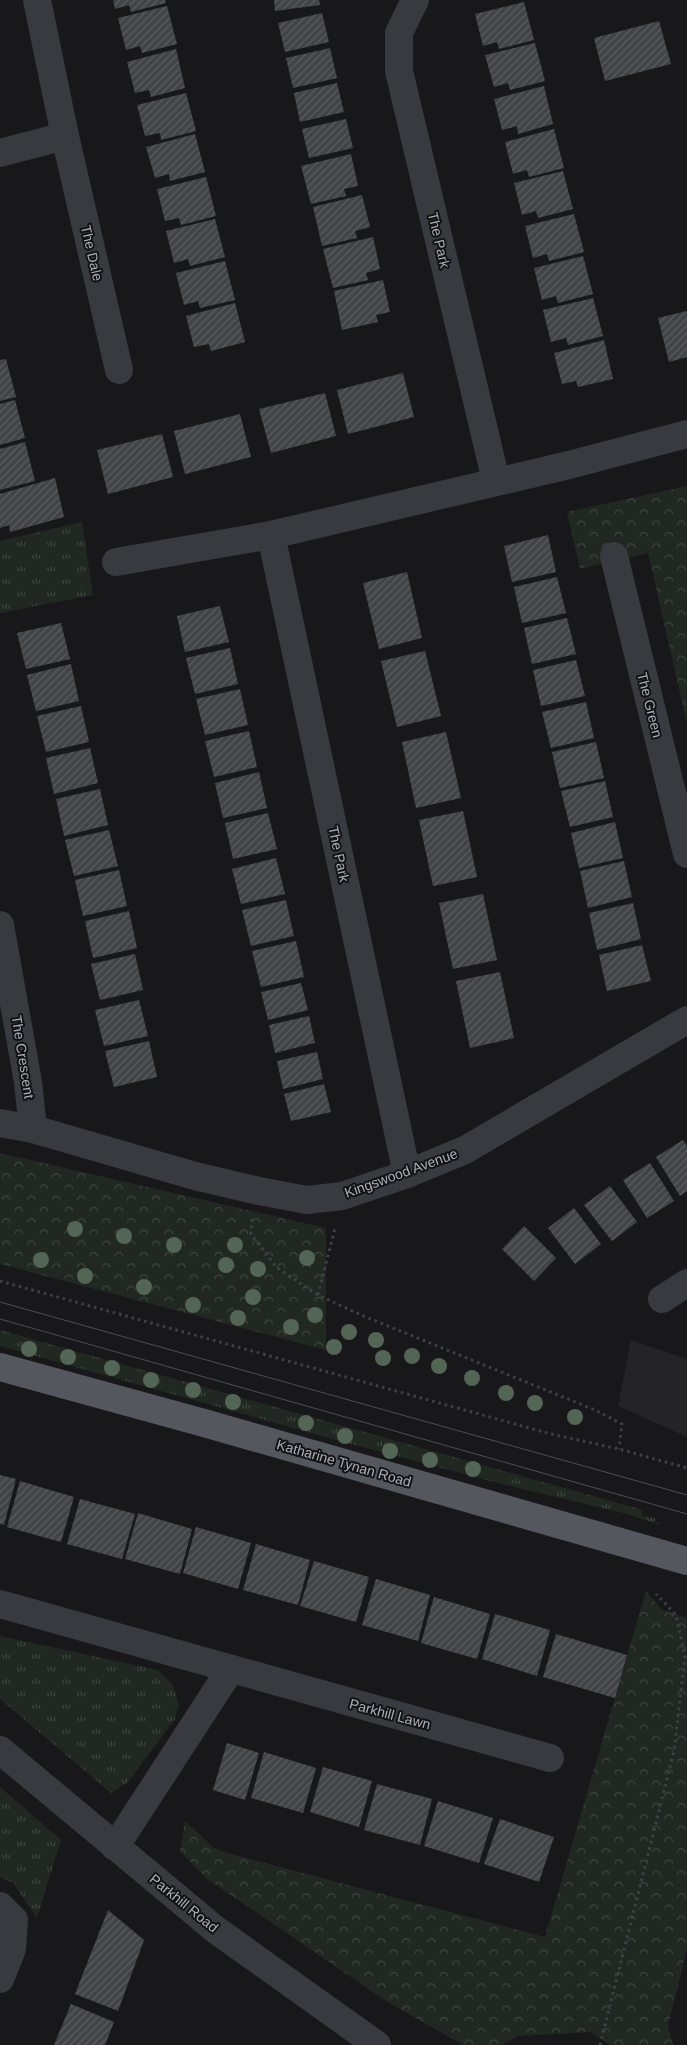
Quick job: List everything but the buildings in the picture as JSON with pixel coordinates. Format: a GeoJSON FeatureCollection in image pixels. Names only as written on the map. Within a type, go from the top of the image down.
{"type":"FeatureCollection","features":[{"type":"Feature","properties":{"kind":"main road","name":"Katharine Tynan Road"},"geometry":{"type":"LineString","coordinates":[[0,1367],[195,1420],[687,1561]]}},
{"type":"Feature","properties":{"kind":"street","name":"The Dale"},"geometry":{"type":"LineString","coordinates":[[37,0],[65,136],[119,370]]}},
{"type":"Feature","properties":{"kind":"street","name":"The Park"},"geometry":{"type":"LineString","coordinates":[[415,0],[398,33],[399,71],[496,481]]}},
{"type":"Feature","properties":{"kind":"street"},"geometry":{"type":"LineString","coordinates":[[0,153],[65,136]]}},
{"type":"Feature","properties":{"kind":"street"},"geometry":{"type":"LineString","coordinates":[[116,562],[271,534],[569,465],[687,434]]}},
{"type":"Feature","properties":{"kind":"street","name":"The Park"},"geometry":{"type":"LineString","coordinates":[[271,534],[407,1174]]}},
{"type":"Feature","properties":{"kind":"street","name":"The Green"},"geometry":{"type":"LineString","coordinates":[[614,556],[687,854]]}},
{"type":"Feature","properties":{"kind":"street","name":"The Crescent"},"geometry":{"type":"LineString","coordinates":[[0,925],[28,1082],[32,1129]]}},
{"type":"Feature","properties":{"kind":"street","name":"Kingswood Avenue"},"geometry":{"type":"LineString","coordinates":[[0,1123],[32,1129],[195,1176],[307,1200],[349,1194],[407,1174],[465,1150],[687,1020]]}},
{"type":"Feature","properties":{"kind":"street"},"geometry":{"type":"LineString","coordinates":[[662,1299],[687,1283]]}},
{"type":"Feature","properties":{"kind":"street","name":"Parkhill Lawn"},"geometry":{"type":"LineString","coordinates":[[0,1604],[230,1670],[550,1758]]}},
{"type":"Feature","properties":{"kind":"street"},"geometry":{"type":"LineString","coordinates":[[115,1847],[230,1670]]}},
{"type":"Feature","properties":{"kind":"street","name":"Parkhill Road"},"geometry":{"type":"LineString","coordinates":[[0,1750],[216,1930],[377,2045]]}},
{"type":"Feature","properties":{"kind":"street"},"geometry":{"type":"LineString","coordinates":[[0,1906],[14,1920],[12,1949],[0,1979]]}},
{"type":"Feature","properties":{"kind":"path"},"geometry":{"type":"LineString","coordinates":[[253,1216],[250,1234],[277,1268],[318,1295],[595,1410],[622,1424],[618,1449]]}},
{"type":"Feature","properties":{"kind":"path"},"geometry":{"type":"LineString","coordinates":[[318,1295],[335,1228]]}},
{"type":"Feature","properties":{"kind":"path"},"geometry":{"type":"LineString","coordinates":[[0,1281],[551,1434],[618,1449],[687,1468]]}},
{"type":"Feature","properties":{"kind":"path"},"geometry":{"type":"LineString","coordinates":[[600,2045],[674,1751],[685,1657],[676,1615],[656,1594]]}},
{"type":"Feature","properties":{"kind":"shaded area"},"geometry":{"type":"Polygon","coordinates":[[[631,1340],[687,1359],[687,1437],[618,1406],[631,1340]]]}},
{"type":"Feature","properties":{"kind":"green space"},"geometry":{"type":"Polygon","coordinates":[[[687,486],[687,724],[648,553],[580,569],[567,512],[687,486]]]}},
{"type":"Feature","properties":{"kind":"green space"},"geometry":{"type":"Polygon","coordinates":[[[82,522],[93,595],[0,613],[0,541],[82,522]]]}},
{"type":"Feature","properties":{"kind":"green space"},"geometry":{"type":"Polygon","coordinates":[[[0,1153],[326,1228],[326,1350],[0,1264],[0,1153]]]}},
{"type":"Feature","properties":{"kind":"green space"},"geometry":{"type":"Polygon","coordinates":[[[0,1330],[643,1510],[642,1516],[655,1518],[655,1522],[661,1523],[660,1525],[627,1514],[506,1485],[336,1440],[0,1346],[0,1330]]]}},
{"type":"Feature","properties":{"kind":"green space"},"geometry":{"type":"Polygon","coordinates":[[[646,1591],[662,1610],[687,1618],[687,1949],[668,2026],[673,2045],[610,2045],[591,2032],[518,2036],[502,2045],[463,2045],[386,2001],[206,1878],[180,1851],[185,1821],[213,1847],[224,1852],[545,1937],[646,1591]]]}},
{"type":"Feature","properties":{"kind":"green space"},"geometry":{"type":"Polygon","coordinates":[[[0,1636],[158,1670],[173,1685],[179,1705],[175,1719],[128,1782],[111,1793],[0,1699],[0,1636]]]}},
{"type":"Feature","properties":{"kind":"green space"},"geometry":{"type":"Polygon","coordinates":[[[0,1787],[61,1840],[37,1918],[13,1883],[0,1877],[0,1787]]]}},
{"type":"Feature","properties":{"kind":"tram line"},"geometry":{"type":"LineString","coordinates":[[0,1302],[687,1495]]}},
{"type":"Feature","properties":{"kind":"tram line"},"geometry":{"type":"LineString","coordinates":[[0,1319],[687,1514]]}}]}
